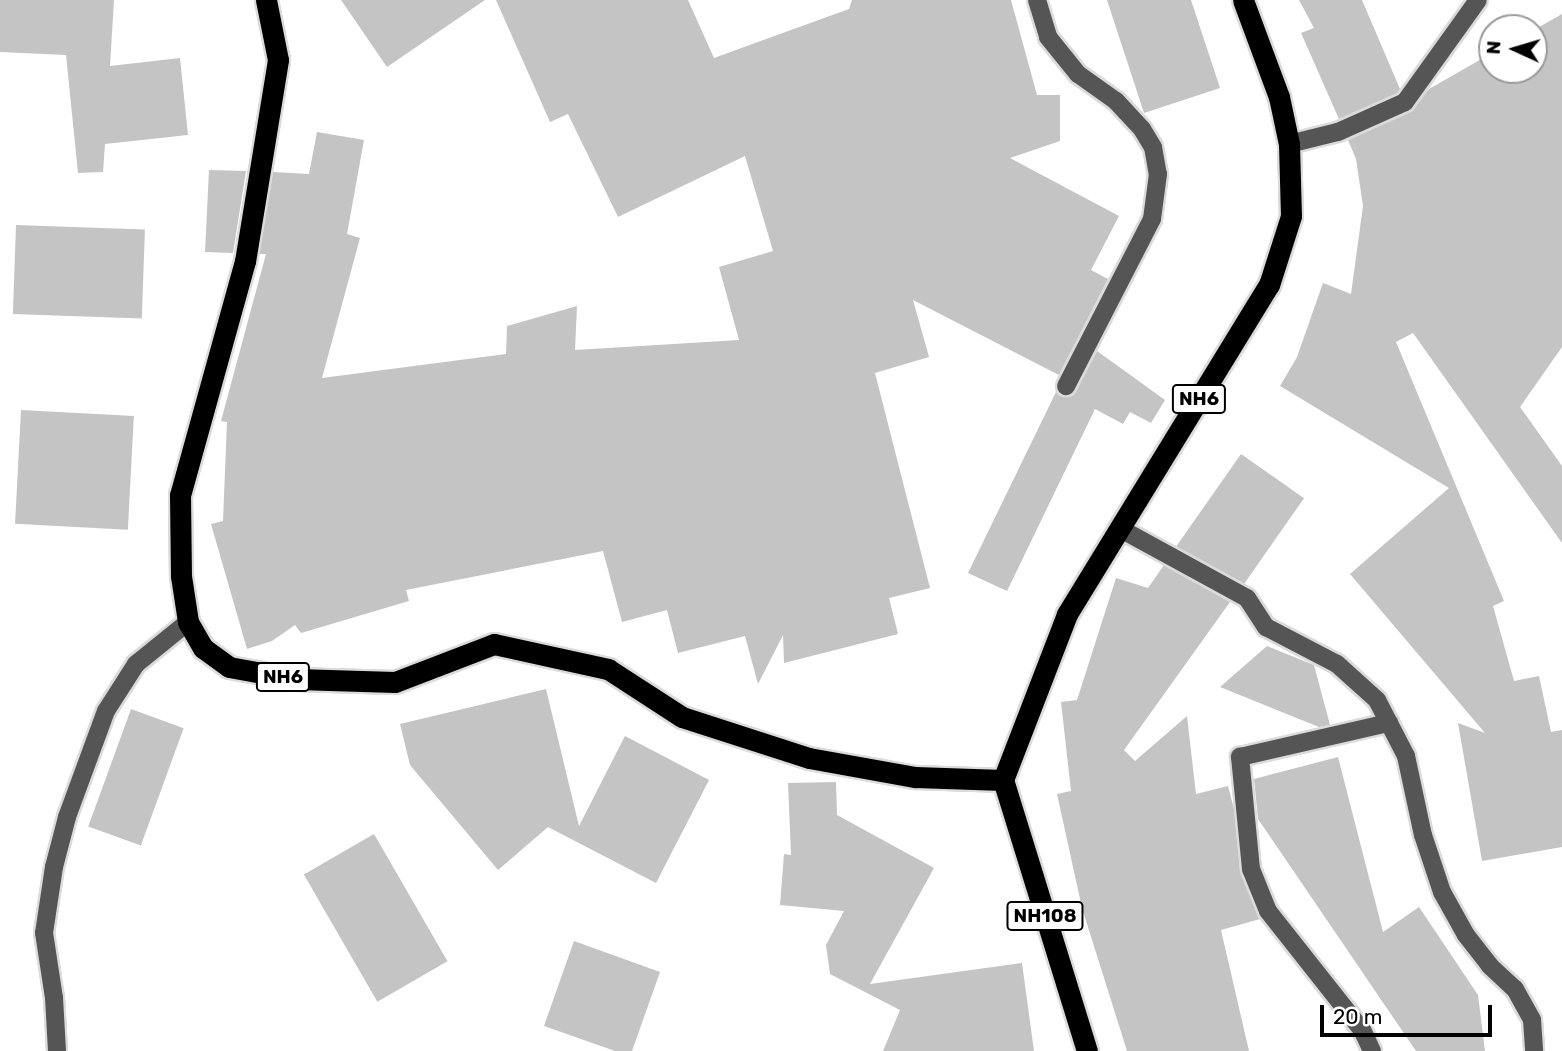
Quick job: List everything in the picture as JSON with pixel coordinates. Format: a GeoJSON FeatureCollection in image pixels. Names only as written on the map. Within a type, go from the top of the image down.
{"type":"FeatureCollection","features":[{"type":"Feature","properties":{"kind":"highway","name":"NH6"},"geometry":{"type":"LineString","coordinates":[[265,0],[278,60],[245,261],[180,495],[181,576],[188,622],[203,648],[229,667],[296,679],[395,682],[494,644],[608,670],[682,717],[809,758],[915,777],[1003,780],[1067,614],[1269,285],[1291,216],[1289,144],[1279,97],[1243,0]]}},
{"type":"Feature","properties":{"kind":"highway","name":"NH108"},"geometry":{"type":"LineString","coordinates":[[1003,780],[1087,1051]]}},
{"type":"Feature","properties":{"kind":"street"},"geometry":{"type":"LineString","coordinates":[[1037,0],[1048,37],[1077,75],[1116,101],[1142,129],[1153,147],[1158,174],[1152,219],[1066,386]]}},
{"type":"Feature","properties":{"kind":"street"},"geometry":{"type":"LineString","coordinates":[[1289,144],[1338,132],[1405,102],[1478,0]]}},
{"type":"Feature","properties":{"kind":"street"},"geometry":{"type":"LineString","coordinates":[[1119,528],[1247,598],[1266,627],[1337,664],[1377,700],[1406,756],[1423,835],[1442,892],[1466,935],[1490,966],[1515,989],[1532,1020],[1534,1051]]}},
{"type":"Feature","properties":{"kind":"street"},"geometry":{"type":"LineString","coordinates":[[57,1051],[54,998],[44,933],[54,867],[67,817],[106,711],[136,664],[188,622]]}},
{"type":"Feature","properties":{"kind":"street"},"geometry":{"type":"LineString","coordinates":[[1372,1051],[1362,1030],[1334,999],[1268,911],[1251,869],[1240,757],[1389,723]]}},
{"type":"Feature","properties":{"kind":"building"},"geometry":{"type":"Polygon","coordinates":[[[0,0],[114,0],[110,66],[180,58],[188,135],[105,144],[103,172],[78,173],[66,55],[0,52],[0,0]]]}},
{"type":"Feature","properties":{"kind":"building"},"geometry":{"type":"Polygon","coordinates":[[[341,0],[485,0],[387,67],[341,0]]]}},
{"type":"Feature","properties":{"kind":"building"},"geometry":{"type":"Polygon","coordinates":[[[496,0],[688,0],[714,58],[849,9],[852,0],[1011,0],[1037,95],[1060,95],[1060,141],[1010,158],[1119,216],[1091,270],[1108,279],[1059,375],[913,300],[929,357],[875,373],[930,588],[889,598],[898,634],[784,663],[783,635],[758,684],[745,636],[678,653],[667,610],[622,622],[603,551],[406,590],[409,601],[301,633],[295,625],[272,641],[247,649],[211,524],[223,521],[227,422],[221,421],[266,254],[259,254],[273,172],[309,174],[317,132],[364,140],[347,234],[360,238],[322,378],[506,354],[507,326],[577,306],[575,350],[739,340],[719,267],[773,251],[745,156],[618,217],[568,114],[550,122],[496,0]]]}},
{"type":"Feature","properties":{"kind":"building"},"geometry":{"type":"Polygon","coordinates":[[[1107,0],[1191,0],[1220,88],[1144,113],[1107,0]]]}},
{"type":"Feature","properties":{"kind":"building"},"geometry":{"type":"Polygon","coordinates":[[[1299,0],[1362,0],[1400,89],[1398,93],[1339,119],[1301,33],[1314,28],[1299,0]]]}},
{"type":"Feature","properties":{"kind":"building"},"geometry":{"type":"Polygon","coordinates":[[[1562,14],[1562,347],[1520,407],[1562,466],[1562,543],[1413,333],[1396,342],[1504,601],[1493,606],[1514,681],[1539,676],[1551,732],[1562,730],[1562,847],[1482,861],[1458,723],[1485,733],[1350,574],[1449,488],[1280,386],[1297,357],[1323,283],[1351,294],[1363,206],[1356,159],[1348,140],[1410,112],[1429,89],[1478,61],[1478,84],[1548,84],[1548,22],[1562,14]]]}},
{"type":"Feature","properties":{"kind":"building"},"geometry":{"type":"Polygon","coordinates":[[[209,170],[246,171],[233,253],[205,252],[209,170]]]}},
{"type":"Feature","properties":{"kind":"building"},"geometry":{"type":"Polygon","coordinates":[[[16,225],[145,230],[142,318],[13,314],[16,225]]]}},
{"type":"Feature","properties":{"kind":"building"},"geometry":{"type":"Polygon","coordinates":[[[1097,351],[1165,400],[1151,423],[1130,412],[1123,424],[1095,409],[1007,591],[968,573],[1056,392],[1066,397],[1073,395],[1097,351]]]}},
{"type":"Feature","properties":{"kind":"building"},"geometry":{"type":"Polygon","coordinates":[[[21,410],[134,416],[128,530],[15,524],[21,410]]]}},
{"type":"Feature","properties":{"kind":"building"},"geometry":{"type":"Polygon","coordinates":[[[1241,454],[1304,498],[1239,591],[1176,547],[1241,454]]]}},
{"type":"Feature","properties":{"kind":"building"},"geometry":{"type":"Polygon","coordinates":[[[1164,565],[1230,602],[1124,750],[1135,761],[1187,716],[1196,794],[1228,786],[1234,809],[1240,870],[1260,919],[1221,930],[1249,1051],[1127,1051],[1082,908],[1057,794],[1071,791],[1061,702],[1077,700],[1116,578],[1148,588],[1164,565]]]}},
{"type":"Feature","properties":{"kind":"building"},"geometry":{"type":"Polygon","coordinates":[[[1267,646],[1314,665],[1330,725],[1319,727],[1220,687],[1267,646]]]}},
{"type":"Feature","properties":{"kind":"building"},"geometry":{"type":"Polygon","coordinates":[[[546,689],[579,826],[625,736],[709,780],[656,883],[548,827],[498,870],[410,765],[400,724],[546,689]]]}},
{"type":"Feature","properties":{"kind":"building"},"geometry":{"type":"Polygon","coordinates":[[[131,709],[184,728],[141,846],[88,826],[131,709]]]}},
{"type":"Feature","properties":{"kind":"building"},"geometry":{"type":"Polygon","coordinates":[[[1338,757],[1383,932],[1419,907],[1478,995],[1485,1051],[1416,1051],[1258,819],[1254,779],[1338,757]]]}},
{"type":"Feature","properties":{"kind":"building"},"geometry":{"type":"Polygon","coordinates":[[[836,782],[837,815],[934,868],[870,984],[1022,963],[1034,1051],[883,1051],[900,1010],[830,974],[826,945],[844,911],[780,905],[784,854],[791,855],[788,783],[836,782]]]}},
{"type":"Feature","properties":{"kind":"building"},"geometry":{"type":"Polygon","coordinates":[[[374,834],[448,961],[377,1002],[304,874],[374,834]]]}},
{"type":"Feature","properties":{"kind":"building"},"geometry":{"type":"Polygon","coordinates":[[[574,941],[660,972],[632,1051],[615,1051],[544,1026],[574,941]]]}}]}
